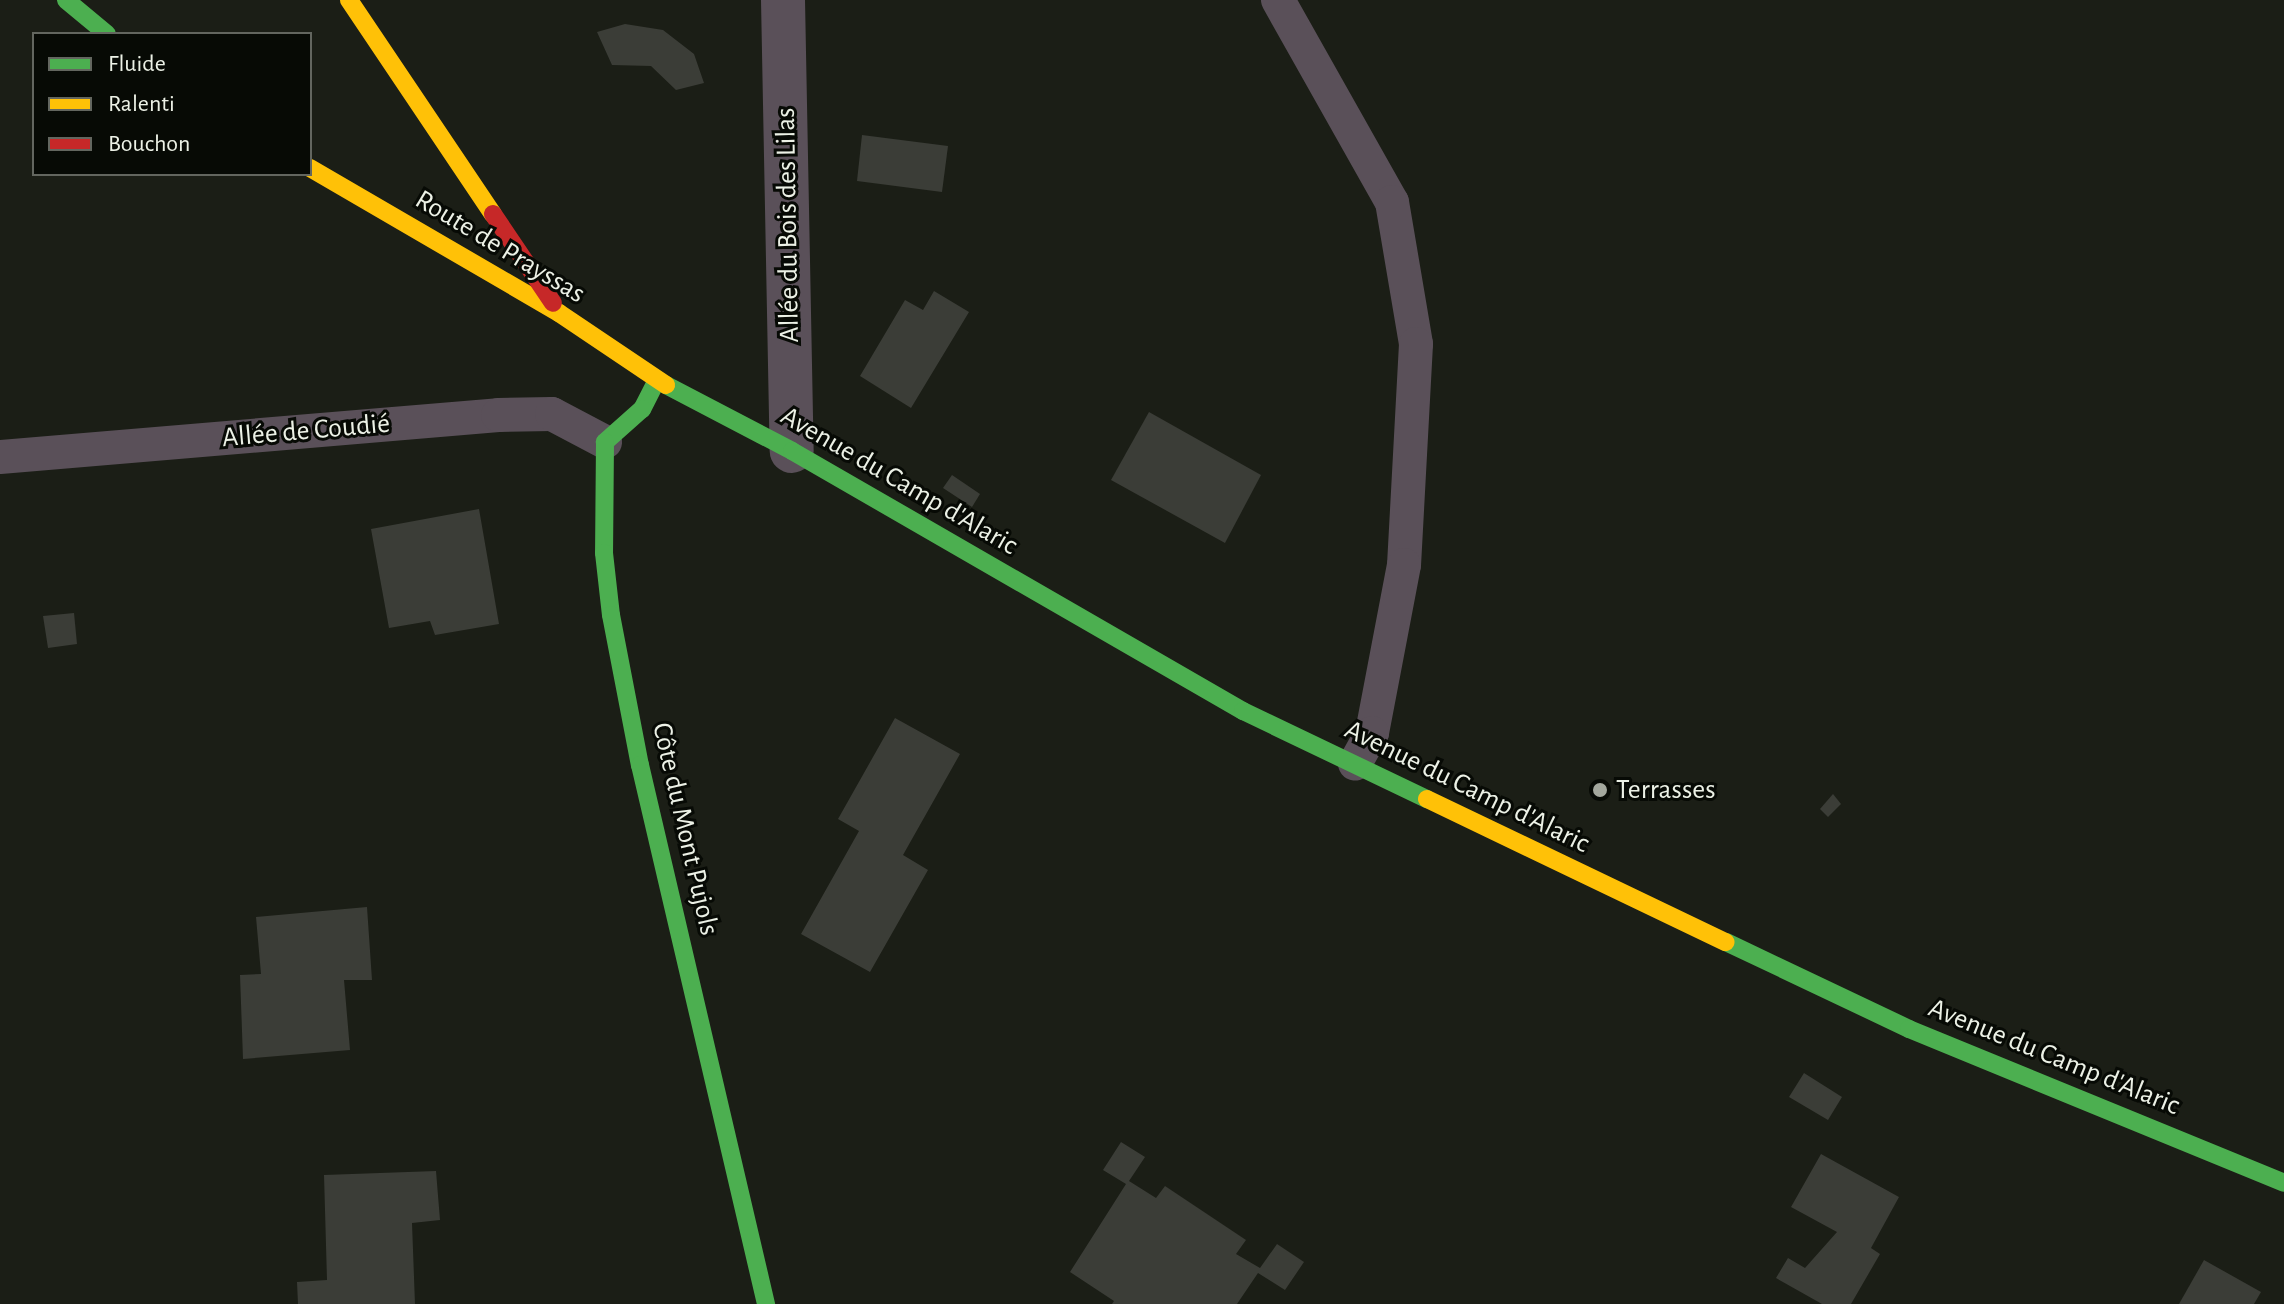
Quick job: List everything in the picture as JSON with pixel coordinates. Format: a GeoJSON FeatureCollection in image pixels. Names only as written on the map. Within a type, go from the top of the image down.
{"type":"FeatureCollection","features":[{"type":"Feature","properties":{"kind":"main road"},"geometry":{"type":"LineString","coordinates":[[66,0],[105,32]]}},
{"type":"Feature","properties":{"kind":"main road"},"geometry":{"type":"LineString","coordinates":[[349,0],[559,313]]}},
{"type":"Feature","properties":{"kind":"main road","name":"Route de Prayssas"},"geometry":{"type":"LineString","coordinates":[[312,169],[559,313],[657,380]]}},
{"type":"Feature","properties":{"kind":"main road"},"geometry":{"type":"LineString","coordinates":[[605,442],[642,409],[657,380]]}},
{"type":"Feature","properties":{"kind":"main road","name":"Avenue du Camp d'Alaric"},"geometry":{"type":"LineString","coordinates":[[657,380],[792,451],[1243,711],[1909,1029],[2284,1183]]}},
{"type":"Feature","properties":{"kind":"main road","name":"Côte du Mont Pujols"},"geometry":{"type":"LineString","coordinates":[[605,442],[604,553],[611,615],[640,765],[766,1304]]}},
{"type":"Feature","properties":{"kind":"street","name":"Allée du Bois des Lilas"},"geometry":{"type":"LineString","coordinates":[[783,0],[792,451]]}},
{"type":"Feature","properties":{"kind":"lane"},"geometry":{"type":"LineString","coordinates":[[1278,0],[1392,202],[1416,344],[1404,565],[1372,733],[1355,764]]}},
{"type":"Feature","properties":{"kind":"lane","name":"Allée de Coudié"},"geometry":{"type":"LineString","coordinates":[[0,457],[498,415],[552,414],[605,442]]}},
{"type":"Feature","properties":{"kind":"building"},"geometry":{"type":"Polygon","coordinates":[[[625,24],[663,30],[694,54],[704,83],[676,90],[651,66],[612,65],[597,32],[625,24]]]}},
{"type":"Feature","properties":{"kind":"building"},"geometry":{"type":"Polygon","coordinates":[[[862,135],[948,146],[942,192],[857,181],[862,135]]]}},
{"type":"Feature","properties":{"kind":"building"},"geometry":{"type":"Polygon","coordinates":[[[934,291],[969,312],[911,408],[860,376],[905,300],[923,310],[934,291]]]}},
{"type":"Feature","properties":{"kind":"building"},"geometry":{"type":"Polygon","coordinates":[[[1149,412],[1261,475],[1225,543],[1111,480],[1149,412]]]}},
{"type":"Feature","properties":{"kind":"building"},"geometry":{"type":"Polygon","coordinates":[[[952,475],[980,494],[972,507],[943,488],[952,475]]]}},
{"type":"Feature","properties":{"kind":"building"},"geometry":{"type":"Polygon","coordinates":[[[479,509],[499,624],[435,635],[430,621],[389,628],[371,529],[479,509]]]}},
{"type":"Feature","properties":{"kind":"building"},"geometry":{"type":"Polygon","coordinates":[[[74,613],[77,644],[48,648],[43,616],[74,613]]]}},
{"type":"Feature","properties":{"kind":"building"},"geometry":{"type":"Polygon","coordinates":[[[895,718],[960,754],[903,855],[928,870],[870,972],[801,934],[859,831],[838,819],[895,718]]]}},
{"type":"Feature","properties":{"kind":"building"},"geometry":{"type":"Polygon","coordinates":[[[1833,794],[1841,804],[1828,817],[1820,809],[1833,794]]]}},
{"type":"Feature","properties":{"kind":"building"},"geometry":{"type":"Polygon","coordinates":[[[367,907],[372,980],[344,980],[350,1050],[243,1059],[240,975],[261,974],[256,917],[367,907]]]}},
{"type":"Feature","properties":{"kind":"building"},"geometry":{"type":"Polygon","coordinates":[[[1804,1073],[1842,1097],[1828,1120],[1789,1097],[1804,1073]]]}},
{"type":"Feature","properties":{"kind":"building"},"geometry":{"type":"Polygon","coordinates":[[[1121,1142],[1145,1157],[1129,1181],[1156,1198],[1165,1186],[1246,1240],[1236,1254],[1260,1268],[1277,1244],[1304,1262],[1285,1290],[1258,1273],[1237,1304],[1112,1304],[1114,1301],[1070,1272],[1126,1184],[1103,1170],[1121,1142]]]}},
{"type":"Feature","properties":{"kind":"building"},"geometry":{"type":"Polygon","coordinates":[[[1821,1154],[1899,1197],[1871,1248],[1880,1254],[1851,1304],[1822,1304],[1776,1278],[1788,1258],[1805,1268],[1837,1232],[1791,1207],[1821,1154]]]}},
{"type":"Feature","properties":{"kind":"building"},"geometry":{"type":"Polygon","coordinates":[[[436,1171],[440,1220],[412,1223],[415,1304],[298,1304],[297,1282],[327,1280],[324,1175],[436,1171]]]}},
{"type":"Feature","properties":{"kind":"building"},"geometry":{"type":"Polygon","coordinates":[[[2204,1260],[2261,1292],[2254,1304],[2179,1304],[2204,1260]]]}},
{"type":"Feature","properties":{"kind":"traffic: fast"},"geometry":{"type":"LineString","coordinates":[[66,0],[105,32]]}},
{"type":"Feature","properties":{"kind":"traffic: fast"},"geometry":{"type":"LineString","coordinates":[[657,380],[642,409],[605,442],[604,553],[611,615],[640,765],[766,1304]]}},
{"type":"Feature","properties":{"kind":"traffic: fast"},"geometry":{"type":"LineString","coordinates":[[666,385],[792,451],[1243,711],[1427,799]]}},
{"type":"Feature","properties":{"kind":"traffic: fast"},"geometry":{"type":"LineString","coordinates":[[1726,942],[1909,1029],[2284,1183]]}},
{"type":"Feature","properties":{"kind":"traffic: slow"},"geometry":{"type":"LineString","coordinates":[[349,0],[493,214]]}},
{"type":"Feature","properties":{"kind":"traffic: slow"},"geometry":{"type":"LineString","coordinates":[[312,169],[559,313],[666,385]]}},
{"type":"Feature","properties":{"kind":"traffic: slow"},"geometry":{"type":"LineString","coordinates":[[1427,799],[1726,942]]}},
{"type":"Feature","properties":{"kind":"traffic: jam"},"geometry":{"type":"LineString","coordinates":[[493,214],[553,303]]}},
{"type":"Feature","properties":{"kind":"place","name":"Terrasses"},"geometry":{"type":"Point","coordinates":[1600,790]}}]}
